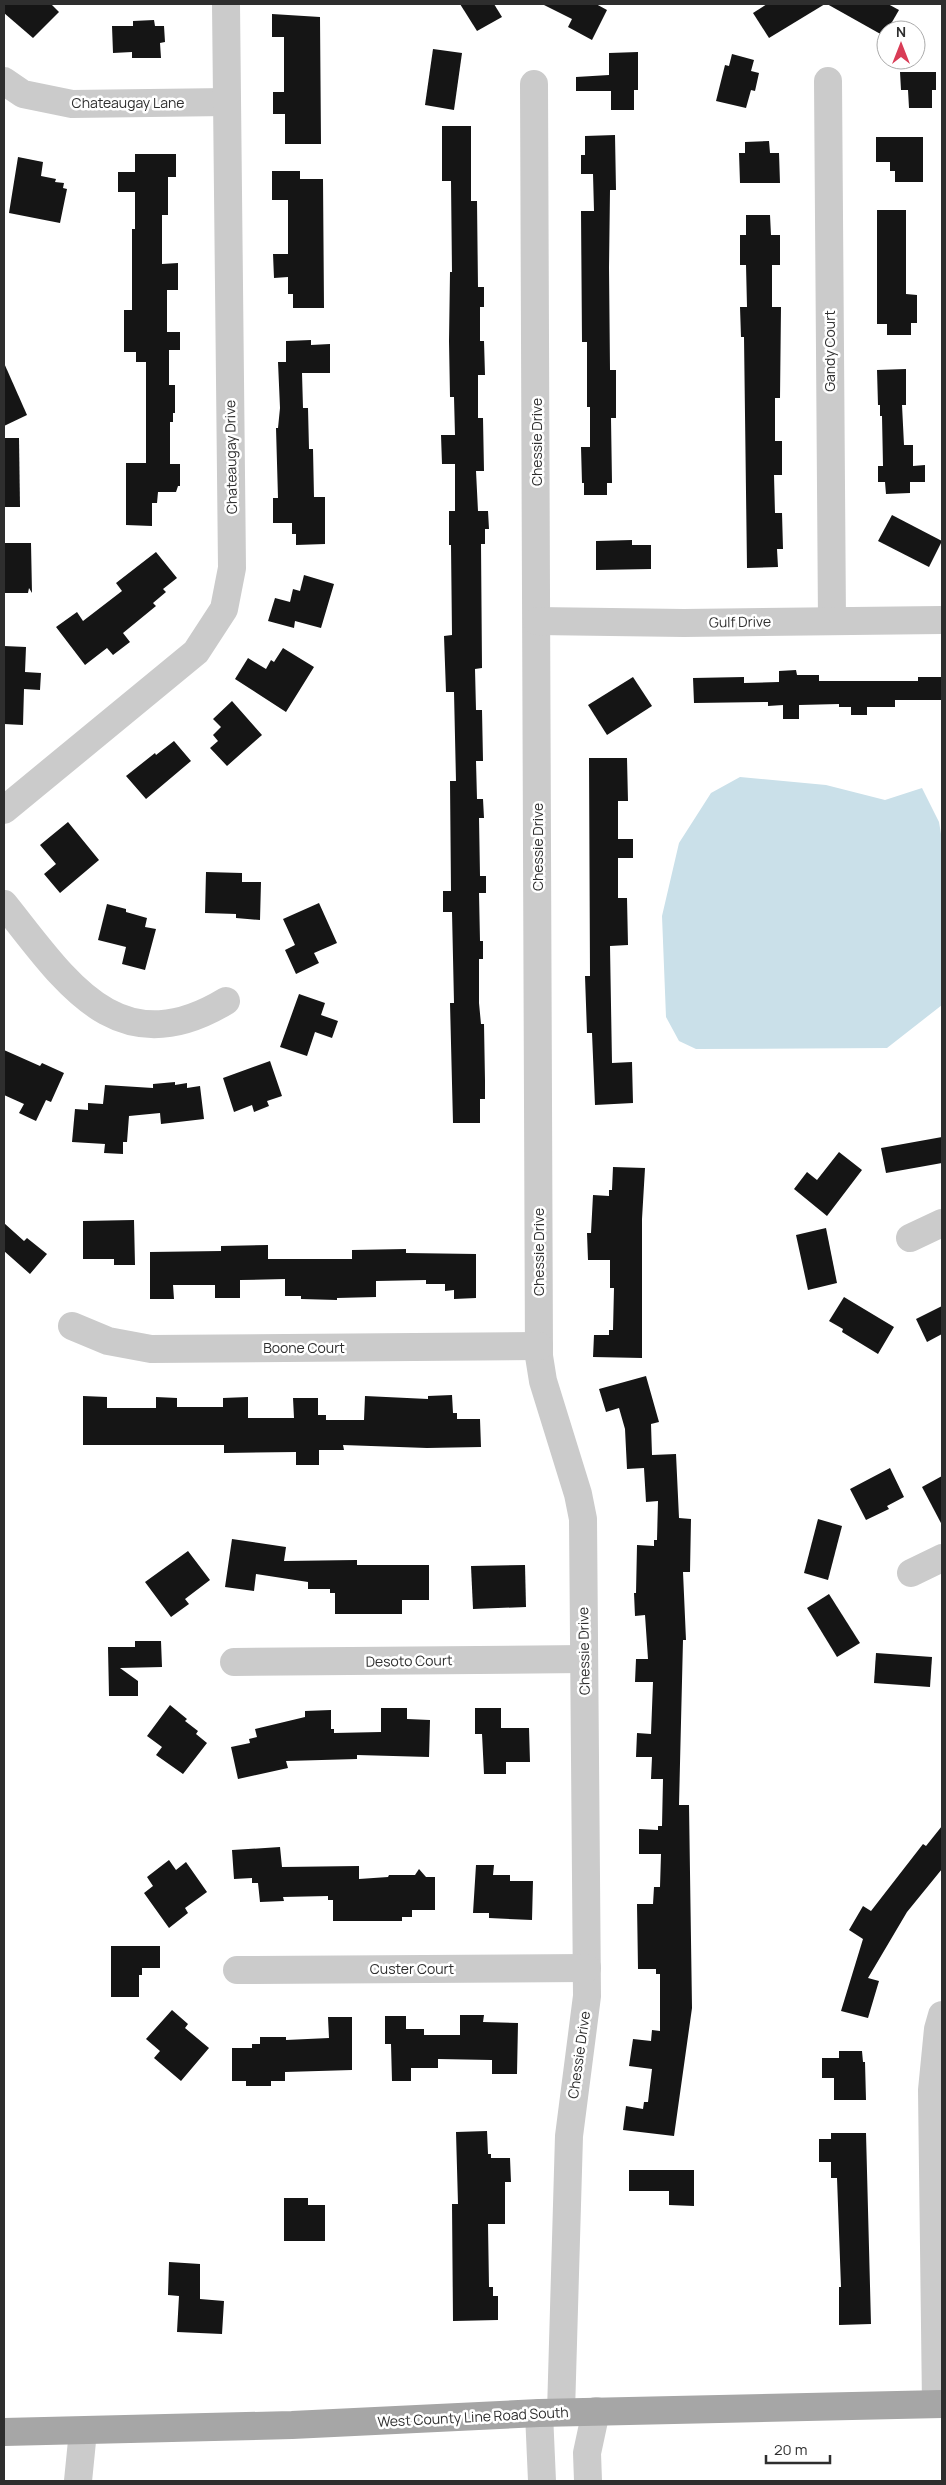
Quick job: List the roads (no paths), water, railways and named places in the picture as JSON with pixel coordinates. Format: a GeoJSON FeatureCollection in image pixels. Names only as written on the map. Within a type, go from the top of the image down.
{"type":"FeatureCollection","features":[{"type":"Feature","properties":{"kind":"main road","name":"West County Line Road South"},"geometry":{"type":"LineString","coordinates":[[4,2432],[320,2424],[550,2412],[939,2404]]}},
{"type":"Feature","properties":{"kind":"street","name":"Chateaugay Drive"},"geometry":{"type":"LineString","coordinates":[[4,810],[196,652],[224,609],[232,568],[226,4]]}},
{"type":"Feature","properties":{"kind":"street","name":"Chateaugay Lane"},"geometry":{"type":"LineString","coordinates":[[4,81],[23,94],[72,104],[227,102]]}},
{"type":"Feature","properties":{"kind":"street","name":"Gandy Court"},"geometry":{"type":"LineString","coordinates":[[828,81],[832,621]]}},
{"type":"Feature","properties":{"kind":"street","name":"Chessie Drive"},"geometry":{"type":"LineString","coordinates":[[534,84],[539,1346],[543,1382],[582,1511],[587,1968],[586,2011],[569,2136],[550,2412],[542,2481]]}},
{"type":"Feature","properties":{"kind":"street","name":"Gulf Drive"},"geometry":{"type":"LineString","coordinates":[[537,621],[942,620]]}},
{"type":"Feature","properties":{"kind":"street"},"geometry":{"type":"LineString","coordinates":[[4,904],[67,982],[105,1012],[134,1022],[163,1024],[205,1014],[226,1001]]}},
{"type":"Feature","properties":{"kind":"street"},"geometry":{"type":"LineString","coordinates":[[910,1238],[942,1223]]}},
{"type":"Feature","properties":{"kind":"street","name":"Boone Court"},"geometry":{"type":"LineString","coordinates":[[72,1326],[108,1341],[151,1349],[539,1346]]}},
{"type":"Feature","properties":{"kind":"street"},"geometry":{"type":"LineString","coordinates":[[911,1573],[942,1558]]}},
{"type":"Feature","properties":{"kind":"street","name":"Desoto Court"},"geometry":{"type":"LineString","coordinates":[[234,1662],[584,1659]]}},
{"type":"Feature","properties":{"kind":"street","name":"Custer Court"},"geometry":{"type":"LineString","coordinates":[[237,1970],[587,1968]]}},
{"type":"Feature","properties":{"kind":"street"},"geometry":{"type":"LineString","coordinates":[[939,2404],[932,2090],[938,2029],[942,2015]]}},
{"type":"Feature","properties":{"kind":"street"},"geometry":{"type":"LineString","coordinates":[[588,2481],[587,2452],[596,2412]]}},
{"type":"Feature","properties":{"kind":"street"},"geometry":{"type":"LineString","coordinates":[[78,2481],[83,2431]]}},
{"type":"Feature","properties":{"kind":"water"},"geometry":{"type":"Polygon","coordinates":[[[740,777],[826,785],[885,800],[922,788],[939,822],[942,840],[942,1005],[887,1048],[696,1049],[679,1041],[666,1017],[662,916],[679,843],[711,793],[740,777]]]}}]}
